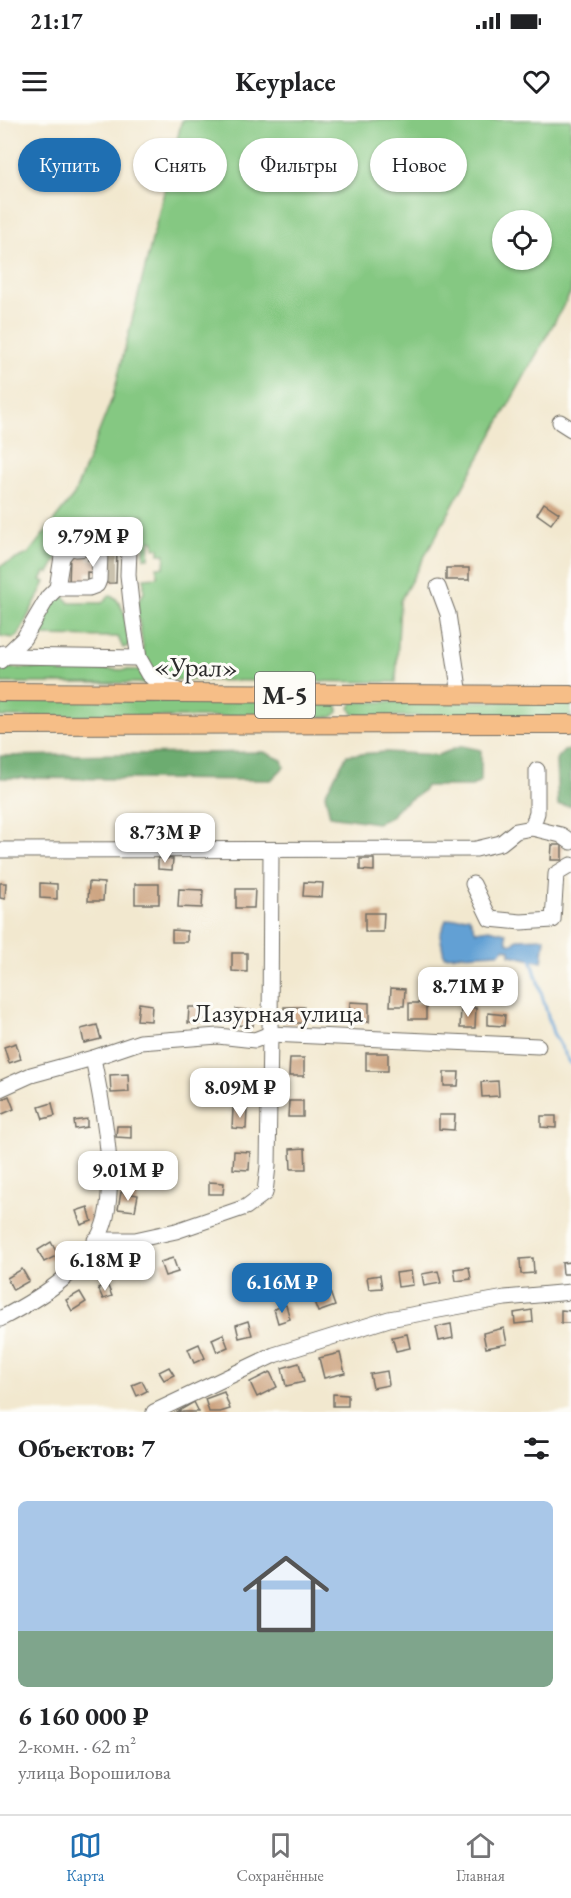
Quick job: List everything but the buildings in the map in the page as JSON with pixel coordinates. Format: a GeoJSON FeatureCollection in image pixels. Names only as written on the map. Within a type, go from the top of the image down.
{"type":"FeatureCollection","features":[{"type":"Feature","properties":{"kind":"main road","name":"«Урал»"},"geometry":{"type":"LineString","coordinates":[[0,692],[571,695]]}},
{"type":"Feature","properties":{"kind":"main road","name":"«Урал»"},"geometry":{"type":"LineString","coordinates":[[0,725],[571,724]]}},
{"type":"Feature","properties":{"kind":"street"},"geometry":{"type":"LineString","coordinates":[[3,656],[24,638],[48,597],[57,588],[62,557],[72,544],[93,539],[118,540],[127,546],[132,620],[139,658],[148,674],[156,681],[187,694]]}},
{"type":"Feature","properties":{"kind":"street"},"geometry":{"type":"LineString","coordinates":[[57,588],[94,587],[99,580],[100,552],[92,548],[68,550]]}},
{"type":"Feature","properties":{"kind":"street"},"geometry":{"type":"LineString","coordinates":[[438,587],[448,614],[460,694]]}},
{"type":"Feature","properties":{"kind":"street"},"geometry":{"type":"LineString","coordinates":[[3,656],[139,658]]}},
{"type":"Feature","properties":{"kind":"street"},"geometry":{"type":"LineString","coordinates":[[532,828],[537,813],[537,770]]}},
{"type":"Feature","properties":{"kind":"street"},"geometry":{"type":"LineString","coordinates":[[0,850],[476,849],[501,843],[516,831],[532,828],[561,835],[571,842]]}},
{"type":"Feature","properties":{"kind":"street"},"geometry":{"type":"LineString","coordinates":[[95,1240],[135,1240],[176,1231],[246,1207],[265,1193],[268,1166],[271,850]]}},
{"type":"Feature","properties":{"kind":"street"},"geometry":{"type":"LineString","coordinates":[[473,884],[490,920],[521,922],[553,920],[556,874],[571,865]]}},
{"type":"Feature","properties":{"kind":"street","name":"Лазурная улица"},"geometry":{"type":"LineString","coordinates":[[0,1089],[31,1075],[140,1042],[218,1036],[255,1040],[270,1034],[538,1046]]}},
{"type":"Feature","properties":{"kind":"street"},"geometry":{"type":"LineString","coordinates":[[0,1319],[52,1287],[80,1263],[105,1219],[109,1196],[104,1110],[93,1058]]}},
{"type":"Feature","properties":{"kind":"street"},"geometry":{"type":"LineString","coordinates":[[154,1412],[274,1355],[389,1319],[505,1298],[571,1292]]}},
{"type":"Feature","properties":{"kind":"green space"},"geometry":{"type":"Polygon","coordinates":[[[182,120],[571,120],[571,292],[400,601],[396,682],[161,680],[145,660],[137,608],[144,593],[144,578],[157,577],[157,567],[164,567],[165,554],[159,554],[159,548],[154,548],[154,541],[150,540],[149,558],[144,558],[144,516],[138,516],[137,525],[132,532],[128,532],[128,525],[134,525],[134,517],[128,516],[127,525],[121,525],[121,533],[71,533],[49,573],[45,572],[41,580],[45,582],[18,636],[14,638],[0,636],[0,566],[28,554],[74,495],[113,396],[164,192],[227,192],[227,138],[178,138],[182,120]]]}},
{"type":"Feature","properties":{"kind":"green space"},"geometry":{"type":"Polygon","coordinates":[[[111,595],[120,604],[126,618],[129,633],[128,646],[123,648],[118,637],[33,636],[54,600],[64,596],[69,603],[102,603],[111,595]]]}},
{"type":"Feature","properties":{"kind":"green space"},"geometry":{"type":"Polygon","coordinates":[[[0,668],[139,670],[147,683],[0,683],[0,668]]]}},
{"type":"Feature","properties":{"kind":"green space"},"geometry":{"type":"Polygon","coordinates":[[[0,700],[331,700],[338,704],[338,712],[332,717],[0,717],[0,700]]]}},
{"type":"Feature","properties":{"kind":"green space"},"geometry":{"type":"Polygon","coordinates":[[[571,701],[571,717],[362,716],[353,714],[350,708],[353,702],[571,701]]]}},
{"type":"Feature","properties":{"kind":"green space"},"geometry":{"type":"Polygon","coordinates":[[[462,746],[481,750],[481,781],[472,786],[426,786],[423,791],[398,807],[391,817],[377,823],[330,816],[325,794],[347,755],[386,752],[438,755],[462,746]]]}},
{"type":"Feature","properties":{"kind":"green space"},"geometry":{"type":"Polygon","coordinates":[[[571,749],[571,806],[558,805],[556,760],[564,751],[571,749]]]}},
{"type":"Feature","properties":{"kind":"green space"},"geometry":{"type":"Polygon","coordinates":[[[264,752],[282,760],[284,767],[271,780],[0,778],[0,756],[264,752]]]}},
{"type":"Feature","properties":{"kind":"water"},"geometry":{"type":"Polygon","coordinates":[[[469,916],[476,931],[489,929],[506,933],[507,942],[512,944],[517,939],[545,938],[542,962],[510,955],[510,950],[505,948],[499,953],[444,956],[440,935],[446,920],[469,916]]]}},
{"type":"Feature","properties":{"kind":"waterway"},"geometry":{"type":"LineString","coordinates":[[531,958],[553,1033],[571,1064]]}},
{"type":"Feature","properties":{"kind":"tunnel"},"geometry":{"type":"LineString","coordinates":[[100,552],[129,553]]}},
{"type":"Feature","properties":{"kind":"tunnel"},"geometry":{"type":"LineString","coordinates":[[99,563],[129,564]]}},
{"type":"Feature","properties":{"kind":"tunnel"},"geometry":{"type":"LineString","coordinates":[[99,575],[128,575]]}}]}
